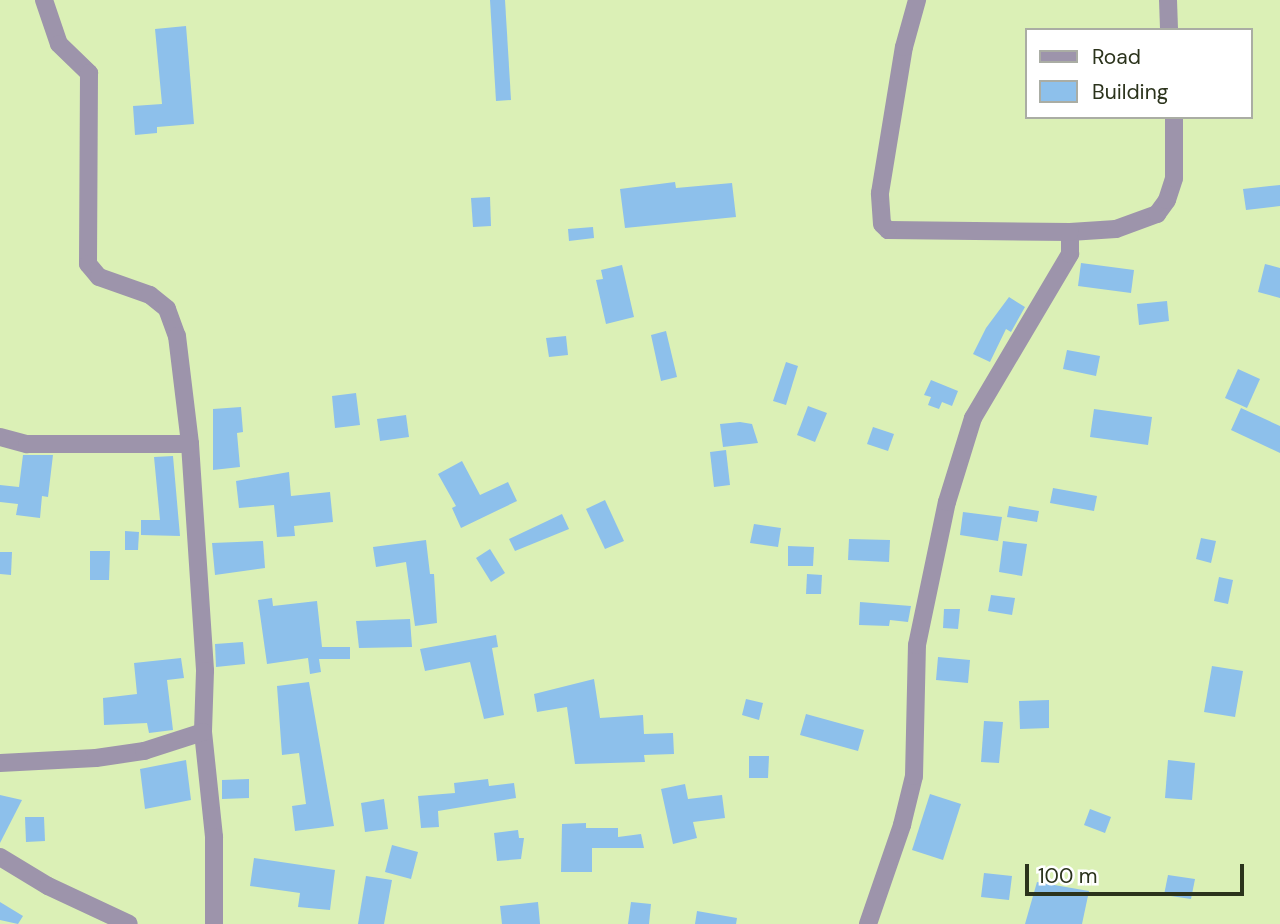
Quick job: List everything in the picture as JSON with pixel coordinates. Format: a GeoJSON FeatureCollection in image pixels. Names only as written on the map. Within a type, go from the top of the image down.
{"type":"FeatureCollection","features":[{"type":"Feature","properties":{"kind":"street"},"geometry":{"type":"LineString","coordinates":[[44,0],[59,44],[89,73],[89,264],[99,276],[150,295],[167,309],[177,336],[190,444],[205,671],[203,732],[214,837],[215,924]]}},
{"type":"Feature","properties":{"kind":"street"},"geometry":{"type":"LineString","coordinates":[[917,0],[904,47],[880,193],[882,224],[888,230],[1070,232],[1116,229],[1157,214],[1167,200],[1174,178],[1174,119]]}},
{"type":"Feature","properties":{"kind":"street"},"geometry":{"type":"LineString","coordinates":[[1168,0],[1169,28]]}},
{"type":"Feature","properties":{"kind":"street"},"geometry":{"type":"LineString","coordinates":[[868,924],[914,776],[918,646],[947,502],[973,418],[1070,254],[1070,232]]}},
{"type":"Feature","properties":{"kind":"street"},"geometry":{"type":"LineString","coordinates":[[0,437],[27,444],[190,444]]}},
{"type":"Feature","properties":{"kind":"street"},"geometry":{"type":"LineString","coordinates":[[0,763],[120,754],[203,732]]}},
{"type":"Feature","properties":{"kind":"street"},"geometry":{"type":"LineString","coordinates":[[0,857],[48,886],[129,924]]}},
{"type":"Feature","properties":{"kind":"building"},"geometry":{"type":"Polygon","coordinates":[[[490,0],[505,0],[511,100],[496,101],[490,0]]]}},
{"type":"Feature","properties":{"kind":"building"},"geometry":{"type":"Polygon","coordinates":[[[186,26],[194,124],[157,127],[157,133],[135,135],[133,106],[162,104],[155,29],[186,26]]]}},
{"type":"Feature","properties":{"kind":"building"},"geometry":{"type":"Polygon","coordinates":[[[675,182],[676,188],[732,183],[736,217],[625,228],[620,189],[675,182]]]}},
{"type":"Feature","properties":{"kind":"building"},"geometry":{"type":"Polygon","coordinates":[[[1280,185],[1280,206],[1246,210],[1243,189],[1280,185]]]}},
{"type":"Feature","properties":{"kind":"building"},"geometry":{"type":"Polygon","coordinates":[[[490,197],[491,226],[473,227],[471,198],[490,197]]]}},
{"type":"Feature","properties":{"kind":"building"},"geometry":{"type":"Polygon","coordinates":[[[593,227],[594,238],[569,241],[568,229],[593,227]]]}},
{"type":"Feature","properties":{"kind":"building"},"geometry":{"type":"Polygon","coordinates":[[[1081,263],[1134,270],[1131,293],[1078,286],[1081,263]]]}},
{"type":"Feature","properties":{"kind":"building"},"geometry":{"type":"Polygon","coordinates":[[[1265,264],[1280,268],[1280,298],[1258,292],[1265,264]]]}},
{"type":"Feature","properties":{"kind":"building"},"geometry":{"type":"Polygon","coordinates":[[[622,265],[634,317],[606,324],[596,280],[603,279],[601,270],[622,265]]]}},
{"type":"Feature","properties":{"kind":"building"},"geometry":{"type":"Polygon","coordinates":[[[1009,297],[1025,307],[1011,332],[1006,329],[990,362],[973,354],[986,328],[1009,297]]]}},
{"type":"Feature","properties":{"kind":"building"},"geometry":{"type":"Polygon","coordinates":[[[1167,301],[1169,321],[1139,325],[1137,304],[1167,301]]]}},
{"type":"Feature","properties":{"kind":"building"},"geometry":{"type":"Polygon","coordinates":[[[666,331],[677,377],[661,381],[651,335],[666,331]]]}},
{"type":"Feature","properties":{"kind":"building"},"geometry":{"type":"Polygon","coordinates":[[[566,336],[568,355],[549,357],[546,338],[566,336]]]}},
{"type":"Feature","properties":{"kind":"building"},"geometry":{"type":"Polygon","coordinates":[[[1067,350],[1100,356],[1096,376],[1063,369],[1067,350]]]}},
{"type":"Feature","properties":{"kind":"building"},"geometry":{"type":"Polygon","coordinates":[[[786,362],[798,366],[786,405],[773,401],[786,362]]]}},
{"type":"Feature","properties":{"kind":"building"},"geometry":{"type":"Polygon","coordinates":[[[1238,369],[1260,379],[1247,408],[1225,398],[1238,369]]]}},
{"type":"Feature","properties":{"kind":"building"},"geometry":{"type":"Polygon","coordinates":[[[931,380],[958,391],[952,406],[942,402],[939,409],[928,405],[931,397],[924,395],[931,380]]]}},
{"type":"Feature","properties":{"kind":"building"},"geometry":{"type":"Polygon","coordinates":[[[356,393],[360,425],[335,428],[332,396],[356,393]]]}},
{"type":"Feature","properties":{"kind":"building"},"geometry":{"type":"Polygon","coordinates":[[[808,406],[827,413],[815,442],[797,435],[808,406]]]}},
{"type":"Feature","properties":{"kind":"building"},"geometry":{"type":"Polygon","coordinates":[[[241,407],[243,432],[237,433],[240,467],[213,470],[213,409],[241,407]]]}},
{"type":"Feature","properties":{"kind":"building"},"geometry":{"type":"Polygon","coordinates":[[[1241,408],[1280,426],[1280,453],[1231,430],[1241,408]]]}},
{"type":"Feature","properties":{"kind":"building"},"geometry":{"type":"Polygon","coordinates":[[[1094,409],[1152,417],[1148,445],[1090,437],[1094,409]]]}},
{"type":"Feature","properties":{"kind":"building"},"geometry":{"type":"Polygon","coordinates":[[[406,415],[409,437],[380,441],[377,419],[406,415]]]}},
{"type":"Feature","properties":{"kind":"building"},"geometry":{"type":"Polygon","coordinates":[[[720,424],[752,424],[758,443],[723,447],[720,424]]]}},
{"type":"Feature","properties":{"kind":"building"},"geometry":{"type":"Polygon","coordinates":[[[873,427],[894,434],[888,451],[867,444],[873,427]]]}},
{"type":"Feature","properties":{"kind":"building"},"geometry":{"type":"Polygon","coordinates":[[[726,450],[730,485],[714,487],[710,452],[726,450]]]}},
{"type":"Feature","properties":{"kind":"building"},"geometry":{"type":"Polygon","coordinates":[[[23,455],[53,455],[48,497],[42,496],[40,518],[16,515],[18,504],[0,502],[0,485],[19,487],[23,455]]]}},
{"type":"Feature","properties":{"kind":"building"},"geometry":{"type":"Polygon","coordinates":[[[173,456],[180,536],[141,535],[141,520],[160,520],[154,457],[173,456]]]}},
{"type":"Feature","properties":{"kind":"building"},"geometry":{"type":"Polygon","coordinates":[[[462,461],[480,495],[508,482],[517,501],[461,528],[452,508],[456,506],[438,474],[462,461]]]}},
{"type":"Feature","properties":{"kind":"building"},"geometry":{"type":"Polygon","coordinates":[[[289,472],[291,496],[330,492],[333,522],[294,526],[295,536],[277,537],[274,505],[239,508],[236,481],[289,472]]]}},
{"type":"Feature","properties":{"kind":"building"},"geometry":{"type":"Polygon","coordinates":[[[1053,488],[1097,496],[1094,511],[1050,503],[1053,488]]]}},
{"type":"Feature","properties":{"kind":"building"},"geometry":{"type":"Polygon","coordinates":[[[605,500],[624,541],[605,549],[586,509],[605,500]]]}},
{"type":"Feature","properties":{"kind":"building"},"geometry":{"type":"Polygon","coordinates":[[[1009,506],[1039,511],[1037,522],[1007,517],[1009,506]]]}},
{"type":"Feature","properties":{"kind":"building"},"geometry":{"type":"Polygon","coordinates":[[[963,512],[1002,517],[998,541],[960,535],[963,512]]]}},
{"type":"Feature","properties":{"kind":"building"},"geometry":{"type":"Polygon","coordinates":[[[562,514],[569,529],[515,551],[509,539],[562,514]]]}},
{"type":"Feature","properties":{"kind":"building"},"geometry":{"type":"Polygon","coordinates":[[[754,524],[781,528],[778,547],[750,543],[754,524]]]}},
{"type":"Feature","properties":{"kind":"building"},"geometry":{"type":"Polygon","coordinates":[[[125,531],[139,532],[138,550],[125,550],[125,531]]]}},
{"type":"Feature","properties":{"kind":"building"},"geometry":{"type":"Polygon","coordinates":[[[1201,538],[1216,541],[1211,563],[1196,559],[1201,538]]]}},
{"type":"Feature","properties":{"kind":"building"},"geometry":{"type":"Polygon","coordinates":[[[849,539],[890,540],[889,562],[848,560],[849,539]]]}},
{"type":"Feature","properties":{"kind":"building"},"geometry":{"type":"Polygon","coordinates":[[[426,540],[430,574],[434,574],[437,623],[415,626],[406,562],[376,567],[373,547],[426,540]]]}},
{"type":"Feature","properties":{"kind":"building"},"geometry":{"type":"Polygon","coordinates":[[[263,541],[265,568],[215,575],[212,543],[263,541]]]}},
{"type":"Feature","properties":{"kind":"building"},"geometry":{"type":"Polygon","coordinates":[[[1003,541],[1027,544],[1022,576],[999,572],[1003,541]]]}},
{"type":"Feature","properties":{"kind":"building"},"geometry":{"type":"Polygon","coordinates":[[[788,546],[814,547],[813,566],[788,566],[788,546]]]}},
{"type":"Feature","properties":{"kind":"building"},"geometry":{"type":"Polygon","coordinates":[[[490,549],[505,573],[491,582],[476,558],[490,549]]]}},
{"type":"Feature","properties":{"kind":"building"},"geometry":{"type":"Polygon","coordinates":[[[90,551],[110,551],[109,580],[90,580],[90,551]]]}},
{"type":"Feature","properties":{"kind":"building"},"geometry":{"type":"Polygon","coordinates":[[[0,552],[12,552],[11,575],[0,574],[0,552]]]}},
{"type":"Feature","properties":{"kind":"building"},"geometry":{"type":"Polygon","coordinates":[[[807,574],[822,575],[821,594],[806,594],[807,574]]]}},
{"type":"Feature","properties":{"kind":"building"},"geometry":{"type":"Polygon","coordinates":[[[1219,577],[1233,580],[1228,604],[1214,601],[1219,577]]]}},
{"type":"Feature","properties":{"kind":"building"},"geometry":{"type":"Polygon","coordinates":[[[991,595],[1015,598],[1012,615],[988,611],[991,595]]]}},
{"type":"Feature","properties":{"kind":"building"},"geometry":{"type":"Polygon","coordinates":[[[272,598],[273,606],[317,601],[322,647],[350,647],[350,659],[319,659],[321,672],[310,674],[308,658],[267,664],[258,600],[272,598]]]}},
{"type":"Feature","properties":{"kind":"building"},"geometry":{"type":"Polygon","coordinates":[[[860,602],[911,606],[908,622],[890,620],[889,626],[859,625],[860,602]]]}},
{"type":"Feature","properties":{"kind":"building"},"geometry":{"type":"Polygon","coordinates":[[[944,609],[960,609],[958,629],[943,628],[944,609]]]}},
{"type":"Feature","properties":{"kind":"building"},"geometry":{"type":"Polygon","coordinates":[[[410,619],[412,647],[359,648],[356,621],[410,619]]]}},
{"type":"Feature","properties":{"kind":"building"},"geometry":{"type":"Polygon","coordinates":[[[496,635],[498,647],[492,648],[504,715],[484,719],[470,662],[425,671],[420,649],[496,635]]]}},
{"type":"Feature","properties":{"kind":"building"},"geometry":{"type":"Polygon","coordinates":[[[243,642],[245,664],[216,667],[215,644],[243,642]]]}},
{"type":"Feature","properties":{"kind":"building"},"geometry":{"type":"Polygon","coordinates":[[[938,657],[970,660],[968,683],[936,680],[938,657]]]}},
{"type":"Feature","properties":{"kind":"building"},"geometry":{"type":"Polygon","coordinates":[[[181,658],[184,678],[167,680],[173,730],[149,733],[147,723],[104,725],[103,698],[137,694],[134,663],[181,658]]]}},
{"type":"Feature","properties":{"kind":"building"},"geometry":{"type":"Polygon","coordinates":[[[1212,666],[1243,671],[1235,717],[1204,712],[1212,666]]]}},
{"type":"Feature","properties":{"kind":"building"},"geometry":{"type":"Polygon","coordinates":[[[594,679],[600,718],[643,715],[644,734],[673,733],[674,754],[644,755],[645,762],[575,764],[567,707],[537,712],[534,694],[594,679]]]}},
{"type":"Feature","properties":{"kind":"building"},"geometry":{"type":"Polygon","coordinates":[[[309,682],[334,826],[295,831],[292,806],[306,804],[299,753],[282,755],[277,686],[309,682]]]}},
{"type":"Feature","properties":{"kind":"building"},"geometry":{"type":"Polygon","coordinates":[[[746,699],[763,703],[759,720],[742,715],[746,699]]]}},
{"type":"Feature","properties":{"kind":"building"},"geometry":{"type":"Polygon","coordinates":[[[1049,700],[1049,728],[1020,729],[1019,701],[1049,700]]]}},
{"type":"Feature","properties":{"kind":"building"},"geometry":{"type":"Polygon","coordinates":[[[806,714],[864,730],[858,751],[800,735],[806,714]]]}},
{"type":"Feature","properties":{"kind":"building"},"geometry":{"type":"Polygon","coordinates":[[[984,721],[1003,722],[999,763],[981,762],[984,721]]]}},
{"type":"Feature","properties":{"kind":"building"},"geometry":{"type":"Polygon","coordinates":[[[749,756],[769,756],[768,778],[749,778],[749,756]]]}},
{"type":"Feature","properties":{"kind":"building"},"geometry":{"type":"Polygon","coordinates":[[[186,760],[191,800],[145,809],[140,769],[186,760]]]}},
{"type":"Feature","properties":{"kind":"building"},"geometry":{"type":"Polygon","coordinates":[[[1168,760],[1195,763],[1192,800],[1165,798],[1168,760]]]}},
{"type":"Feature","properties":{"kind":"building"},"geometry":{"type":"Polygon","coordinates":[[[249,779],[249,798],[222,799],[222,780],[249,779]]]}},
{"type":"Feature","properties":{"kind":"building"},"geometry":{"type":"Polygon","coordinates":[[[488,779],[489,786],[514,783],[516,798],[438,811],[439,827],[421,828],[418,796],[455,793],[454,783],[488,779]]]}},
{"type":"Feature","properties":{"kind":"building"},"geometry":{"type":"Polygon","coordinates":[[[685,784],[688,799],[722,795],[725,818],[693,822],[697,838],[673,844],[661,789],[685,784]]]}},
{"type":"Feature","properties":{"kind":"building"},"geometry":{"type":"Polygon","coordinates":[[[930,794],[961,804],[943,860],[912,850],[930,794]]]}},
{"type":"Feature","properties":{"kind":"building"},"geometry":{"type":"Polygon","coordinates":[[[0,795],[22,800],[0,843],[0,795]]]}},
{"type":"Feature","properties":{"kind":"building"},"geometry":{"type":"Polygon","coordinates":[[[384,799],[388,829],[365,832],[361,803],[384,799]]]}},
{"type":"Feature","properties":{"kind":"building"},"geometry":{"type":"Polygon","coordinates":[[[1090,809],[1111,817],[1105,833],[1084,825],[1090,809]]]}},
{"type":"Feature","properties":{"kind":"building"},"geometry":{"type":"Polygon","coordinates":[[[25,817],[44,817],[45,841],[26,842],[25,817]]]}},
{"type":"Feature","properties":{"kind":"building"},"geometry":{"type":"Polygon","coordinates":[[[586,823],[586,828],[618,828],[618,837],[641,834],[644,848],[592,848],[592,872],[561,872],[562,824],[586,823]]]}},
{"type":"Feature","properties":{"kind":"building"},"geometry":{"type":"Polygon","coordinates":[[[518,830],[519,838],[524,838],[521,859],[497,861],[494,833],[518,830]]]}},
{"type":"Feature","properties":{"kind":"building"},"geometry":{"type":"Polygon","coordinates":[[[392,845],[418,852],[411,879],[385,872],[392,845]]]}},
{"type":"Feature","properties":{"kind":"building"},"geometry":{"type":"Polygon","coordinates":[[[254,858],[335,870],[330,910],[298,907],[300,893],[250,886],[254,858]]]}},
{"type":"Feature","properties":{"kind":"building"},"geometry":{"type":"Polygon","coordinates":[[[984,873],[1012,876],[1009,900],[981,897],[984,873]]]}},
{"type":"Feature","properties":{"kind":"building"},"geometry":{"type":"Polygon","coordinates":[[[1168,875],[1195,879],[1191,899],[1164,895],[1168,875]]]}},
{"type":"Feature","properties":{"kind":"building"},"geometry":{"type":"Polygon","coordinates":[[[366,876],[392,880],[384,924],[358,924],[366,876]]]}},
{"type":"Feature","properties":{"kind":"building"},"geometry":{"type":"Polygon","coordinates":[[[1037,882],[1089,891],[1082,924],[1025,924],[1037,882]]]}},
{"type":"Feature","properties":{"kind":"building"},"geometry":{"type":"Polygon","coordinates":[[[0,902],[23,916],[18,924],[0,920],[0,902]]]}},
{"type":"Feature","properties":{"kind":"building"},"geometry":{"type":"Polygon","coordinates":[[[538,902],[540,924],[502,924],[500,906],[538,902]]]}},
{"type":"Feature","properties":{"kind":"building"},"geometry":{"type":"Polygon","coordinates":[[[631,902],[651,904],[649,924],[628,924],[631,902]]]}},
{"type":"Feature","properties":{"kind":"building"},"geometry":{"type":"Polygon","coordinates":[[[697,911],[737,918],[736,924],[695,924],[697,911]]]}}]}
